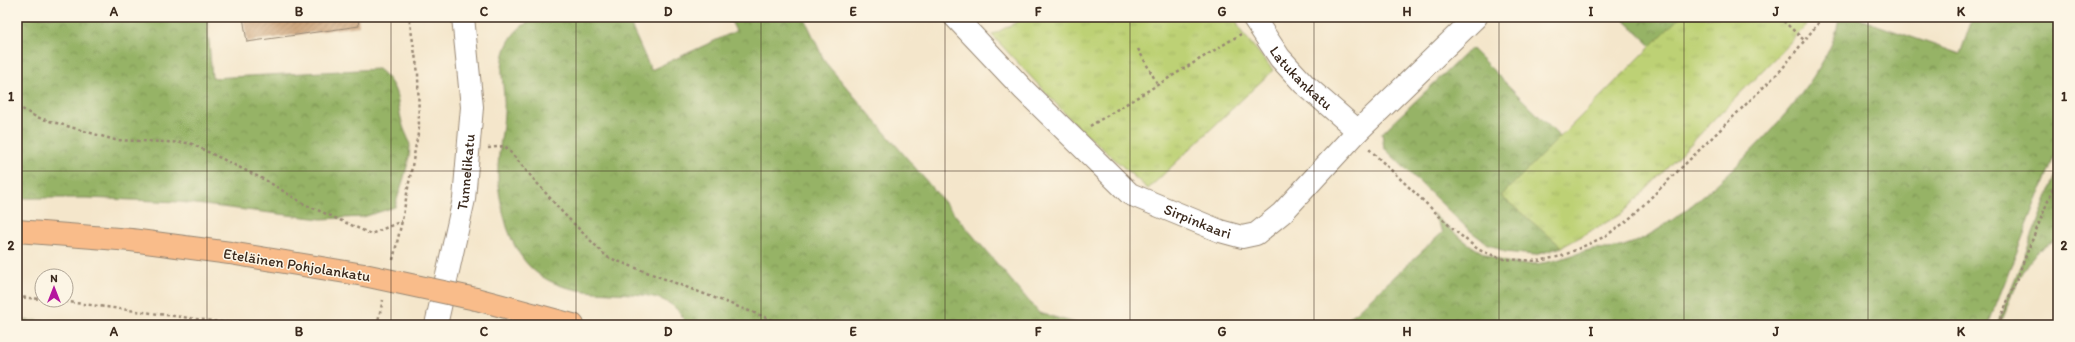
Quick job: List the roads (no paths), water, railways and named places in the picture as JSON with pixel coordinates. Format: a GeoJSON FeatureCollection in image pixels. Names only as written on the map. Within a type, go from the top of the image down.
{"type":"FeatureCollection","features":[{"type":"Feature","properties":{"kind":"main road","name":"Eteläinen Pohjolankatu"},"geometry":{"type":"LineString","coordinates":[[17,231],[130,240],[230,253],[364,275],[476,299],[573,325]]}},
{"type":"Feature","properties":{"kind":"street","name":"Tunnelikatu"},"geometry":{"type":"LineString","coordinates":[[436,325],[464,199],[472,107],[462,17]]}},
{"type":"Feature","properties":{"kind":"street","name":"Sirpinkaari"},"geometry":{"type":"LineString","coordinates":[[955,17],[1130,194],[1220,230],[1242,237],[1256,234],[1282,213],[1356,133],[1476,17]]}},
{"type":"Feature","properties":{"kind":"street","name":"Latukankatu"},"geometry":{"type":"LineString","coordinates":[[1255,20],[1280,58],[1299,79],[1356,133]]}}]}
